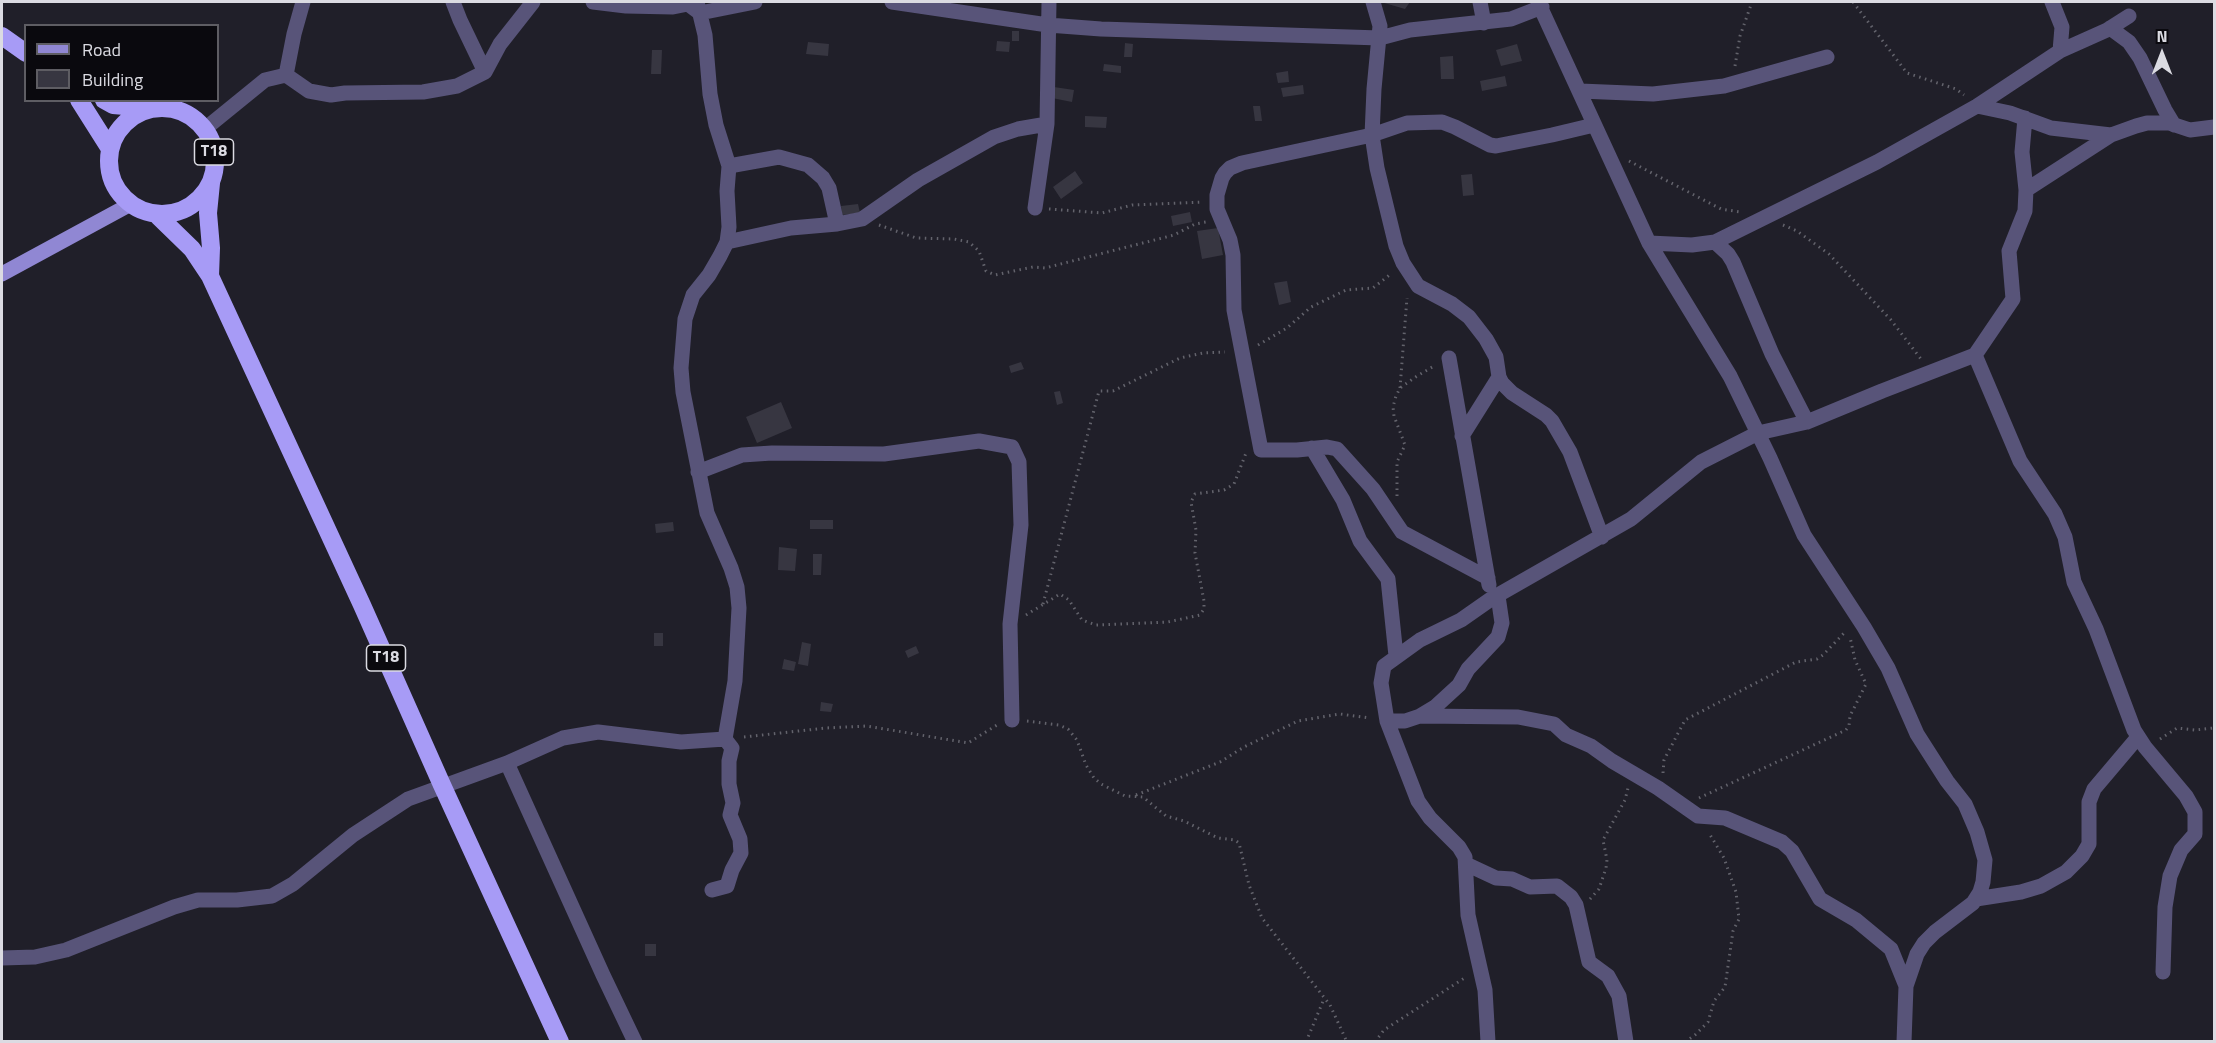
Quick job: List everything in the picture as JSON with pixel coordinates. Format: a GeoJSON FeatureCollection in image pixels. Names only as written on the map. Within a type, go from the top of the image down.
{"type":"FeatureCollection","features":[{"type":"Feature","properties":{"kind":"highway"},"geometry":{"type":"LineString","coordinates":[[2,36],[24,52]]}},
{"type":"Feature","properties":{"kind":"highway"},"geometry":{"type":"LineString","coordinates":[[80,102],[110,150]]}},
{"type":"Feature","properties":{"kind":"highway","name":"T18"},"geometry":{"type":"LineString","coordinates":[[108,102],[113,105],[175,110],[186,114],[206,128],[214,148],[215,159],[208,213],[211,248],[210,276]]}},
{"type":"Feature","properties":{"kind":"highway"},"geometry":{"type":"LineString","coordinates":[[129,205],[113,181],[110,170],[110,150],[119,130],[126,123],[134,116],[154,109]]}},
{"type":"Feature","properties":{"kind":"highway","name":"T18"},"geometry":{"type":"LineString","coordinates":[[129,205],[156,214],[167,214],[189,207],[206,192],[211,182]]}},
{"type":"Feature","properties":{"kind":"highway","name":"T18"},"geometry":{"type":"LineString","coordinates":[[156,214],[192,249],[210,276],[560,1041]]}},
{"type":"Feature","properties":{"kind":"main road"},"geometry":{"type":"LineString","coordinates":[[2,274],[129,205]]}},
{"type":"Feature","properties":{"kind":"street"},"geometry":{"type":"LineString","coordinates":[[286,75],[303,2]]}},
{"type":"Feature","properties":{"kind":"street"},"geometry":{"type":"LineString","coordinates":[[453,2],[485,72]]}},
{"type":"Feature","properties":{"kind":"street"},"geometry":{"type":"LineString","coordinates":[[206,128],[266,80],[286,75],[309,91],[331,95],[441,90],[457,86],[485,72],[500,44],[533,2]]}},
{"type":"Feature","properties":{"kind":"street"},"geometry":{"type":"LineString","coordinates":[[593,2],[626,6],[673,7],[688,4],[698,7],[755,2]]}},
{"type":"Feature","properties":{"kind":"street"},"geometry":{"type":"LineString","coordinates":[[892,2],[1048,25],[1124,30],[1380,38],[1410,30],[1511,19],[1540,4],[1649,243],[1730,376],[1804,535],[1888,668],[1917,734],[1947,781],[1965,804],[1985,860],[1983,882],[1976,899],[1924,944],[1917,954],[1906,986],[1904,1041]]}},
{"type":"Feature","properties":{"kind":"street"},"geometry":{"type":"LineString","coordinates":[[1035,208],[1047,124],[1050,2]]}},
{"type":"Feature","properties":{"kind":"street"},"geometry":{"type":"LineString","coordinates":[[1373,2],[1380,26],[1380,38],[1372,135],[1377,168],[1396,246],[1405,267],[1418,286],[1452,304],[1469,317],[1496,357],[1502,383],[1512,393],[1540,410],[1552,421],[1570,452],[1602,537]]}},
{"type":"Feature","properties":{"kind":"street"},"geometry":{"type":"LineString","coordinates":[[1480,2],[1484,23]]}},
{"type":"Feature","properties":{"kind":"street"},"geometry":{"type":"LineString","coordinates":[[2052,2],[2062,27],[2060,51]]}},
{"type":"Feature","properties":{"kind":"street"},"geometry":{"type":"LineString","coordinates":[[698,7],[705,35],[716,125],[729,166],[727,191],[729,227],[727,242],[709,275],[693,295],[685,319],[681,368],[682,384],[707,513],[737,586],[739,609],[735,681],[724,739]]}},
{"type":"Feature","properties":{"kind":"street"},"geometry":{"type":"LineString","coordinates":[[1649,243],[1692,245],[1715,242],[1761,217],[1877,162],[1977,106],[2060,51],[2110,28],[2129,16]]}},
{"type":"Feature","properties":{"kind":"street"},"geometry":{"type":"LineString","coordinates":[[2110,28],[2129,42],[2140,58],[2174,125]]}},
{"type":"Feature","properties":{"kind":"street"},"geometry":{"type":"LineString","coordinates":[[1580,91],[1653,94],[1717,87],[1827,57]]}},
{"type":"Feature","properties":{"kind":"street"},"geometry":{"type":"LineString","coordinates":[[1977,106],[2025,118],[2051,128],[2111,135]]}},
{"type":"Feature","properties":{"kind":"street"},"geometry":{"type":"LineString","coordinates":[[1488,1041],[1486,1002],[1468,915],[1466,864],[1460,848],[1430,818],[1418,801],[1387,721],[1381,694],[1384,666],[1420,640],[1461,620],[1631,519],[1701,462],[1758,433],[1807,422],[1975,356],[2013,299],[2009,251],[2025,211],[2026,190],[2022,152],[2025,118]]}},
{"type":"Feature","properties":{"kind":"street"},"geometry":{"type":"LineString","coordinates":[[1488,578],[1408,536],[1398,527],[1366,480],[1337,449],[1330,447],[1262,450],[1234,310],[1233,255],[1228,232],[1220,219],[1216,201],[1222,178],[1230,168],[1242,163],[1372,135],[1407,123],[1442,122],[1496,146],[1594,125]]}},
{"type":"Feature","properties":{"kind":"street"},"geometry":{"type":"LineString","coordinates":[[2026,190],[2111,135],[2147,123],[2169,123],[2190,130],[2214,128]]}},
{"type":"Feature","properties":{"kind":"street"},"geometry":{"type":"LineString","coordinates":[[727,242],[791,228],[837,224],[862,219],[918,180],[994,138],[1018,129],[1047,124]]}},
{"type":"Feature","properties":{"kind":"street"},"geometry":{"type":"LineString","coordinates":[[729,166],[779,157],[808,165],[823,178],[829,188],[837,224]]}},
{"type":"Feature","properties":{"kind":"street"},"geometry":{"type":"LineString","coordinates":[[1715,242],[1733,262],[1772,354],[1807,422]]}},
{"type":"Feature","properties":{"kind":"street"},"geometry":{"type":"LineString","coordinates":[[1975,356],[2020,461],[2055,514],[2062,530],[2074,582],[2096,629],[2141,742],[2186,796],[2195,814],[2195,834],[2181,850],[2170,876],[2165,908],[2163,972]]}},
{"type":"Feature","properties":{"kind":"street"},"geometry":{"type":"LineString","coordinates":[[1387,721],[1405,721],[1420,716],[1435,707],[1459,685],[1468,669],[1498,638],[1502,622],[1488,578],[1449,358]]}},
{"type":"Feature","properties":{"kind":"street"},"geometry":{"type":"LineString","coordinates":[[1461,436],[1499,377]]}},
{"type":"Feature","properties":{"kind":"street"},"geometry":{"type":"LineString","coordinates":[[698,472],[742,455],[752,454],[884,454],[979,441],[1012,447],[1019,462],[1021,525],[1010,624],[1012,720]]}},
{"type":"Feature","properties":{"kind":"street"},"geometry":{"type":"LineString","coordinates":[[1312,448],[1339,492],[1360,541],[1388,579],[1396,656]]}},
{"type":"Feature","properties":{"kind":"street"},"geometry":{"type":"LineString","coordinates":[[1420,716],[1518,717],[1554,724],[1566,735],[1591,746],[1698,816],[1725,818],[1786,845],[1820,899],[1856,920],[1891,949],[1906,986]]}},
{"type":"Feature","properties":{"kind":"street"},"geometry":{"type":"LineString","coordinates":[[2,958],[35,957],[66,950],[174,907],[198,900],[237,900],[273,896],[293,884],[353,835],[408,799],[507,763],[563,738],[598,732],[681,742],[724,739]]}},
{"type":"Feature","properties":{"kind":"street"},"geometry":{"type":"LineString","coordinates":[[712,890],[727,886],[741,853],[740,839],[730,815],[733,803],[729,784],[729,761],[732,748],[724,739]]}},
{"type":"Feature","properties":{"kind":"street"},"geometry":{"type":"LineString","coordinates":[[1976,899],[2021,892],[2042,886],[2066,872],[2082,856],[2089,844],[2089,802],[2094,789],[2141,742]]}},
{"type":"Feature","properties":{"kind":"street"},"geometry":{"type":"LineString","coordinates":[[507,763],[635,1041]]}},
{"type":"Feature","properties":{"kind":"street"},"geometry":{"type":"LineString","coordinates":[[1466,864],[1496,878],[1512,879],[1530,887],[1557,886],[1571,897],[1589,962],[1608,976],[1619,996],[1626,1041]]}},
{"type":"Feature","properties":{"kind":"path"},"geometry":{"type":"LineString","coordinates":[[1717,87],[1735,65],[1740,36],[1752,2]]}},
{"type":"Feature","properties":{"kind":"path"},"geometry":{"type":"LineString","coordinates":[[1853,2],[1906,73],[1956,89],[1977,106]]}},
{"type":"Feature","properties":{"kind":"path"},"geometry":{"type":"LineString","coordinates":[[1605,148],[1721,209],[1761,217],[1797,231],[1829,254],[1891,320],[1931,373]]}},
{"type":"Feature","properties":{"kind":"path"},"geometry":{"type":"LineString","coordinates":[[1035,208],[1102,213],[1132,205],[1216,201]]}},
{"type":"Feature","properties":{"kind":"path"},"geometry":{"type":"LineString","coordinates":[[862,219],[916,238],[954,239],[969,242],[979,251],[986,271],[995,275],[1033,267],[1045,268],[1174,235],[1195,224],[1220,219]]}},
{"type":"Feature","properties":{"kind":"path"},"geometry":{"type":"LineString","coordinates":[[1043,603],[1099,391],[1113,391],[1180,358],[1203,353],[1243,351],[1263,344],[1320,303],[1346,291],[1374,288],[1405,267]]}},
{"type":"Feature","properties":{"kind":"path"},"geometry":{"type":"LineString","coordinates":[[1388,511],[1398,496],[1397,462],[1406,445],[1393,407],[1400,388],[1407,300],[1405,267]]}},
{"type":"Feature","properties":{"kind":"path"},"geometry":{"type":"LineString","coordinates":[[1400,388],[1449,358]]}},
{"type":"Feature","properties":{"kind":"path"},"geometry":{"type":"LineString","coordinates":[[1010,624],[1057,594],[1062,594],[1069,600],[1082,620],[1096,625],[1168,622],[1200,615],[1204,609],[1204,601],[1195,553],[1196,530],[1192,496],[1197,493],[1224,490],[1234,484],[1256,426]]}},
{"type":"Feature","properties":{"kind":"path"},"geometry":{"type":"LineString","coordinates":[[1847,600],[1847,629],[1855,660],[1866,684],[1850,716],[1846,730],[1680,804],[1666,782],[1663,766],[1685,720],[1796,662],[1823,655],[1847,629]]}},
{"type":"Feature","properties":{"kind":"path"},"geometry":{"type":"LineString","coordinates":[[1132,796],[1220,762],[1244,747],[1298,721],[1340,714],[1387,721]]}},
{"type":"Feature","properties":{"kind":"path"},"geometry":{"type":"LineString","coordinates":[[724,739],[867,726],[968,743],[1002,721],[1059,725],[1068,729],[1077,740],[1086,765],[1101,784],[1125,796],[1140,796],[1149,800],[1166,816],[1184,821],[1218,838],[1235,840],[1239,843],[1249,885],[1262,918],[1324,998],[1347,1041]]}},
{"type":"Feature","properties":{"kind":"path"},"geometry":{"type":"LineString","coordinates":[[2141,742],[2177,728],[2195,730],[2214,728]]}},
{"type":"Feature","properties":{"kind":"path"},"geometry":{"type":"LineString","coordinates":[[1577,913],[1599,889],[1602,882],[1607,860],[1603,840],[1625,800],[1630,771]]}},
{"type":"Feature","properties":{"kind":"path"},"geometry":{"type":"LineString","coordinates":[[1685,1041],[1708,1022],[1713,1001],[1725,987],[1733,932],[1739,919],[1736,892],[1724,858],[1698,816]]}},
{"type":"Feature","properties":{"kind":"path"},"geometry":{"type":"LineString","coordinates":[[1375,1041],[1384,1030],[1480,968]]}},
{"type":"Feature","properties":{"kind":"path"},"geometry":{"type":"LineString","coordinates":[[1306,1041],[1324,998]]}},
{"type":"Feature","properties":{"kind":"building"},"geometry":{"type":"Polygon","coordinates":[[[1381,2],[1410,2],[1405,9],[1381,2]]]}},
{"type":"Feature","properties":{"kind":"building"},"geometry":{"type":"Polygon","coordinates":[[[1012,31],[1019,31],[1019,41],[1012,41],[1012,31]]]}},
{"type":"Feature","properties":{"kind":"building"},"geometry":{"type":"Polygon","coordinates":[[[997,41],[1010,42],[1009,52],[996,51],[997,41]]]}},
{"type":"Feature","properties":{"kind":"building"},"geometry":{"type":"Polygon","coordinates":[[[808,42],[829,44],[828,56],[806,54],[808,42]]]}},
{"type":"Feature","properties":{"kind":"building"},"geometry":{"type":"Polygon","coordinates":[[[1125,43],[1133,44],[1132,57],[1124,57],[1125,43]]]}},
{"type":"Feature","properties":{"kind":"building"},"geometry":{"type":"Polygon","coordinates":[[[1517,44],[1522,61],[1501,66],[1496,50],[1517,44]]]}},
{"type":"Feature","properties":{"kind":"building"},"geometry":{"type":"Polygon","coordinates":[[[652,50],[662,50],[661,74],[651,74],[652,50]]]}},
{"type":"Feature","properties":{"kind":"building"},"geometry":{"type":"Polygon","coordinates":[[[1453,56],[1454,79],[1441,79],[1440,57],[1453,56]]]}},
{"type":"Feature","properties":{"kind":"building"},"geometry":{"type":"Polygon","coordinates":[[[1104,64],[1121,66],[1121,73],[1103,71],[1104,64]]]}},
{"type":"Feature","properties":{"kind":"building"},"geometry":{"type":"Polygon","coordinates":[[[1288,71],[1289,82],[1278,83],[1276,73],[1288,71]]]}},
{"type":"Feature","properties":{"kind":"building"},"geometry":{"type":"Polygon","coordinates":[[[1505,76],[1507,86],[1482,91],[1480,81],[1505,76]]]}},
{"type":"Feature","properties":{"kind":"building"},"geometry":{"type":"Polygon","coordinates":[[[1303,85],[1304,94],[1283,97],[1281,88],[1303,85]]]}},
{"type":"Feature","properties":{"kind":"building"},"geometry":{"type":"Polygon","coordinates":[[[1054,87],[1074,90],[1072,102],[1052,98],[1054,87]]]}},
{"type":"Feature","properties":{"kind":"building"},"geometry":{"type":"Polygon","coordinates":[[[1253,106],[1260,106],[1262,121],[1255,121],[1253,106]]]}},
{"type":"Feature","properties":{"kind":"building"},"geometry":{"type":"Polygon","coordinates":[[[1085,116],[1107,117],[1106,128],[1085,127],[1085,116]]]}},
{"type":"Feature","properties":{"kind":"building"},"geometry":{"type":"Polygon","coordinates":[[[1075,171],[1083,183],[1061,199],[1053,187],[1075,171]]]}},
{"type":"Feature","properties":{"kind":"building"},"geometry":{"type":"Polygon","coordinates":[[[1472,174],[1474,195],[1463,196],[1461,175],[1472,174]]]}},
{"type":"Feature","properties":{"kind":"building"},"geometry":{"type":"Polygon","coordinates":[[[858,204],[860,213],[842,215],[841,206],[858,204]]]}},
{"type":"Feature","properties":{"kind":"building"},"geometry":{"type":"Polygon","coordinates":[[[1190,212],[1192,222],[1173,226],[1171,216],[1190,212]]]}},
{"type":"Feature","properties":{"kind":"building"},"geometry":{"type":"Polygon","coordinates":[[[1218,228],[1223,255],[1202,259],[1197,231],[1218,228]]]}},
{"type":"Feature","properties":{"kind":"building"},"geometry":{"type":"Polygon","coordinates":[[[1287,281],[1291,302],[1279,305],[1274,283],[1287,281]]]}},
{"type":"Feature","properties":{"kind":"building"},"geometry":{"type":"Polygon","coordinates":[[[1021,362],[1024,369],[1011,373],[1009,366],[1021,362]]]}},
{"type":"Feature","properties":{"kind":"building"},"geometry":{"type":"Polygon","coordinates":[[[1060,391],[1063,403],[1057,405],[1054,392],[1060,391]]]}},
{"type":"Feature","properties":{"kind":"building"},"geometry":{"type":"Polygon","coordinates":[[[781,402],[792,428],[757,443],[746,417],[781,402]]]}},
{"type":"Feature","properties":{"kind":"building"},"geometry":{"type":"Polygon","coordinates":[[[810,520],[833,520],[833,529],[810,529],[810,520]]]}},
{"type":"Feature","properties":{"kind":"building"},"geometry":{"type":"Polygon","coordinates":[[[673,522],[674,531],[656,533],[655,524],[673,522]]]}},
{"type":"Feature","properties":{"kind":"building"},"geometry":{"type":"Polygon","coordinates":[[[779,547],[797,549],[795,571],[778,570],[779,547]]]}},
{"type":"Feature","properties":{"kind":"building"},"geometry":{"type":"Polygon","coordinates":[[[813,554],[822,554],[821,575],[813,575],[813,554]]]}},
{"type":"Feature","properties":{"kind":"building"},"geometry":{"type":"Polygon","coordinates":[[[654,633],[663,633],[663,646],[654,646],[654,633]]]}},
{"type":"Feature","properties":{"kind":"building"},"geometry":{"type":"Polygon","coordinates":[[[802,642],[811,644],[808,666],[798,664],[802,642]]]}},
{"type":"Feature","properties":{"kind":"building"},"geometry":{"type":"Polygon","coordinates":[[[916,646],[919,653],[908,658],[905,651],[916,646]]]}},
{"type":"Feature","properties":{"kind":"building"},"geometry":{"type":"Polygon","coordinates":[[[784,659],[796,662],[794,671],[782,669],[784,659]]]}},
{"type":"Feature","properties":{"kind":"building"},"geometry":{"type":"Polygon","coordinates":[[[821,702],[833,704],[831,712],[820,711],[821,702]]]}},
{"type":"Feature","properties":{"kind":"building"},"geometry":{"type":"Polygon","coordinates":[[[645,944],[656,944],[656,956],[645,956],[645,944]]]}}]}
